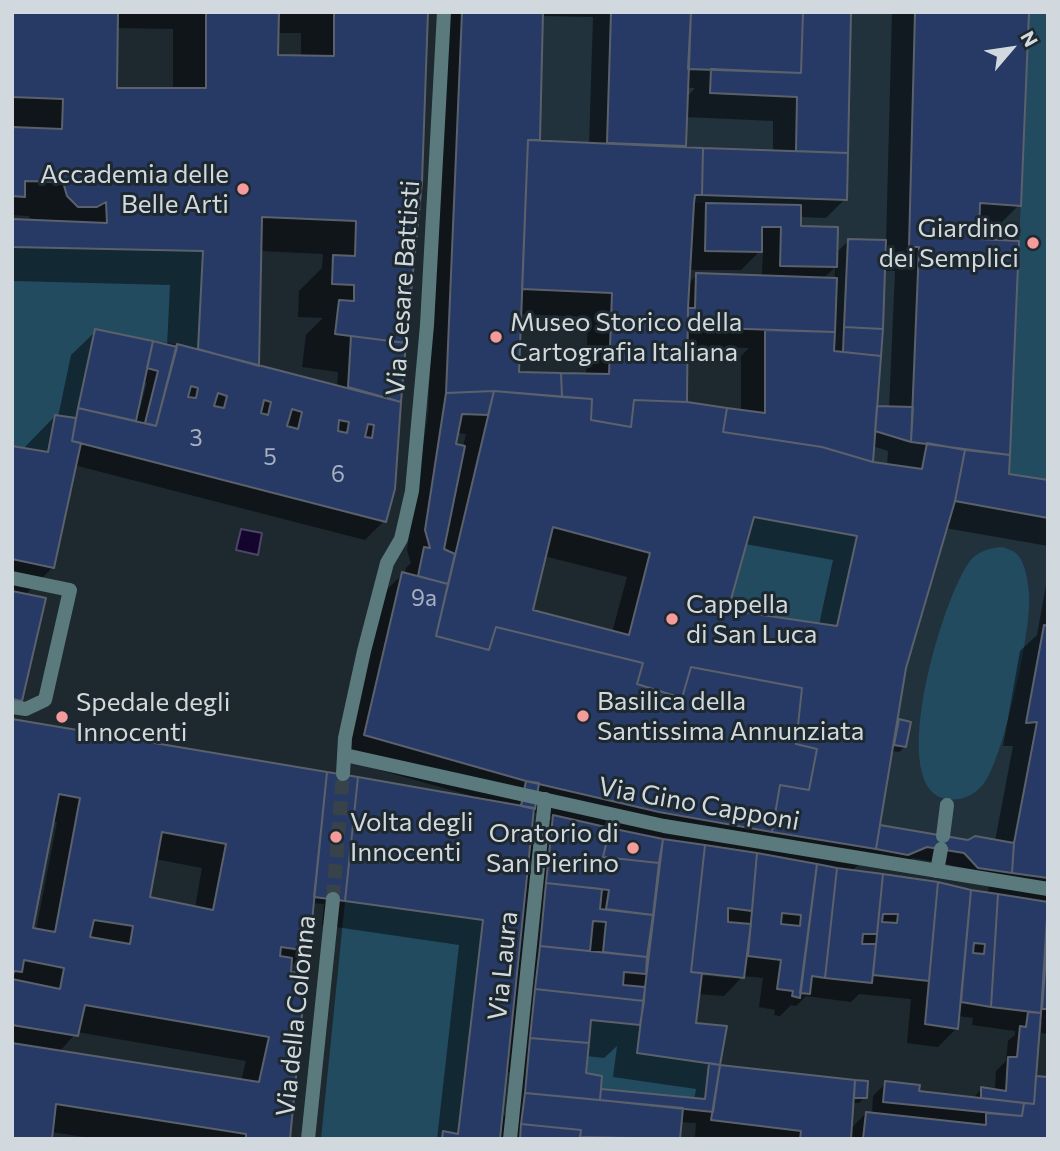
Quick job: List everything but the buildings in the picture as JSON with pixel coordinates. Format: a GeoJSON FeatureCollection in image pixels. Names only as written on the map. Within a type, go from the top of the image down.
{"type":"FeatureCollection","features":[{"type":"Feature","properties":{"kind":"street","name":"Via Cesare Battisti"},"geometry":{"type":"LineString","coordinates":[[345,755],[345,738],[387,563],[401,539],[414,467],[428,312],[444,12]]}},
{"type":"Feature","properties":{"kind":"street"},"geometry":{"type":"LineString","coordinates":[[12,578],[70,590],[45,700],[19,708]]}},
{"type":"Feature","properties":{"kind":"street"},"geometry":{"type":"LineString","coordinates":[[343,775],[345,755]]}},
{"type":"Feature","properties":{"kind":"street","name":"Via Gino Capponi"},"geometry":{"type":"LineString","coordinates":[[345,755],[664,826],[1048,889]]}},
{"type":"Feature","properties":{"kind":"street","name":"Via Laura"},"geometry":{"type":"LineString","coordinates":[[510,1139],[545,799]]}},
{"type":"Feature","properties":{"kind":"street"},"geometry":{"type":"LineString","coordinates":[[937,871],[947,805]]}},
{"type":"Feature","properties":{"kind":"street","name":"Via della Colonna"},"geometry":{"type":"LineString","coordinates":[[308,1139],[333,899]]}},
{"type":"Feature","properties":{"kind":"shaded area"},"geometry":{"type":"Polygon","coordinates":[[[462,12],[1029,12],[1009,473],[1048,480],[1048,878],[978,868],[964,853],[927,847],[908,855],[876,849],[906,668],[955,501],[964,450],[927,444],[922,469],[873,462],[881,356],[834,351],[838,227],[801,226],[800,205],[694,203],[695,195],[702,195],[703,148],[540,140],[540,125],[457,121],[462,12]]]}},
{"type":"Feature","properties":{"kind":"shaded area","name":"Giardino dei Semplici"},"geometry":{"type":"Polygon","coordinates":[[[1029,12],[1048,12],[1048,480],[1009,474],[1029,12]]]}},
{"type":"Feature","properties":{"kind":"shaded area"},"geometry":{"type":"Polygon","coordinates":[[[12,247],[203,251],[198,349],[96,329],[76,418],[55,415],[48,452],[12,446],[12,247]]]}},
{"type":"Feature","properties":{"kind":"shaded area"},"geometry":{"type":"Polygon","coordinates":[[[754,517],[857,536],[837,626],[728,610],[754,517]]]}},
{"type":"Feature","properties":{"kind":"shaded area"},"geometry":{"type":"Polygon","coordinates":[[[241,529],[262,533],[258,555],[236,550],[241,529]]]}},
{"type":"Feature","properties":{"kind":"shaded area"},"geometry":{"type":"Polygon","coordinates":[[[1002,547],[1015,552],[1020,558],[1029,594],[1026,634],[1015,692],[1000,747],[984,783],[976,792],[966,797],[954,800],[942,798],[926,784],[920,758],[920,724],[935,646],[947,609],[970,561],[989,549],[1002,547]]]}},
{"type":"Feature","properties":{"kind":"shaded area"},"geometry":{"type":"Polygon","coordinates":[[[345,901],[483,920],[458,1134],[443,1131],[442,1139],[321,1139],[345,901]]]}},
{"type":"Feature","properties":{"kind":"shaded area"},"geometry":{"type":"Polygon","coordinates":[[[591,1020],[640,1025],[637,1053],[709,1063],[705,1099],[601,1089],[602,1076],[586,1073],[591,1020]]]}},
{"type":"Feature","properties":{"kind":"tunnel"},"geometry":{"type":"LineString","coordinates":[[333,899],[343,774]]}},
{"type":"Feature","properties":{"kind":"place","name":"Accademia delle Belle Arti"},"geometry":{"type":"Point","coordinates":[243,189]}},
{"type":"Feature","properties":{"kind":"place","name":"Giardino dei Semplici"},"geometry":{"type":"Point","coordinates":[1033,243]}},
{"type":"Feature","properties":{"kind":"place","name":"Museo Storico della Cartografia Italiana"},"geometry":{"type":"Point","coordinates":[496,337]}},
{"type":"Feature","properties":{"kind":"place","name":"Cappella di San Luca"},"geometry":{"type":"Point","coordinates":[672,619]}},
{"type":"Feature","properties":{"kind":"place","name":"Basilica della Santissima Annunziata"},"geometry":{"type":"Point","coordinates":[583,716]}},
{"type":"Feature","properties":{"kind":"place","name":"Spedale degli Innocenti"},"geometry":{"type":"Point","coordinates":[62,717]}},
{"type":"Feature","properties":{"kind":"place","name":"Volta degli Innocenti"},"geometry":{"type":"Point","coordinates":[336,837]}},
{"type":"Feature","properties":{"kind":"place","name":"Oratorio di San Pierino"},"geometry":{"type":"Point","coordinates":[633,848]}}]}
